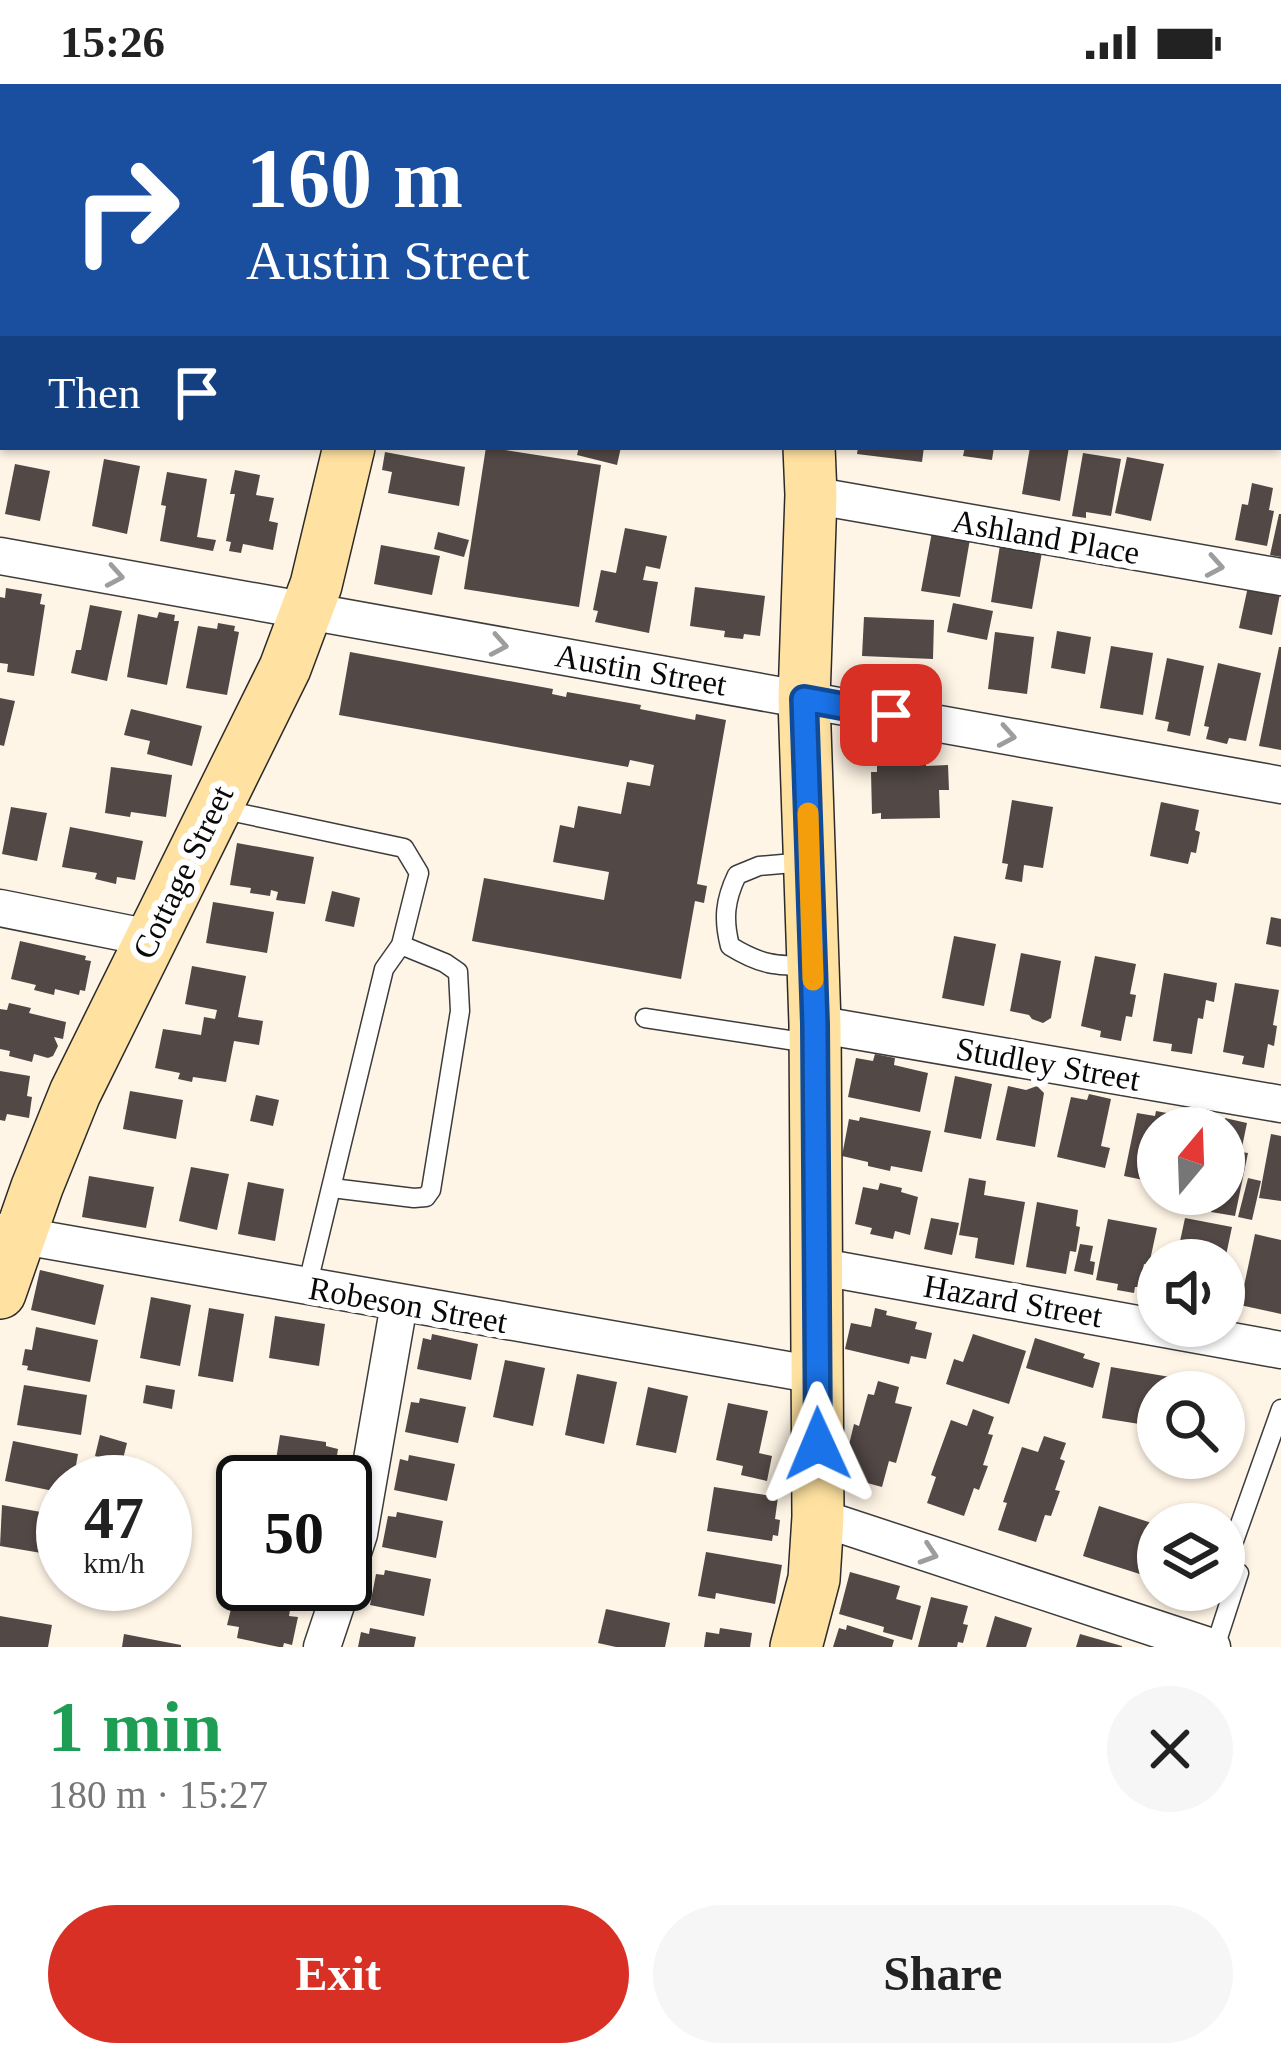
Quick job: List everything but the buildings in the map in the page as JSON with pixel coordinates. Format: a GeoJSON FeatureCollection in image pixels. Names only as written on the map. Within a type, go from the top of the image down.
{"type":"FeatureCollection","features":[{"type":"Feature","properties":{"kind":"main road","name":"Cottage Street"},"geometry":{"type":"LineString","coordinates":[[0,1293],[10,1234],[285,668],[332,524],[348,450]]}},
{"type":"Feature","properties":{"kind":"main road"},"geometry":{"type":"LineString","coordinates":[[796,1647],[814,1579],[818,1517],[814,1034],[804,699],[810,471]]}},
{"type":"Feature","properties":{"kind":"street","name":"Ashland Place"},"geometry":{"type":"LineString","coordinates":[[810,471],[1281,577]]}},
{"type":"Feature","properties":{"kind":"street","name":"Austin Street"},"geometry":{"type":"LineString","coordinates":[[0,556],[1281,785]]}},
{"type":"Feature","properties":{"kind":"street"},"geometry":{"type":"LineString","coordinates":[[0,908],[150,938]]}},
{"type":"Feature","properties":{"kind":"street","name":"Studley Street"},"geometry":{"type":"LineString","coordinates":[[814,1034],[1281,1104]]}},
{"type":"Feature","properties":{"kind":"street","name":"Robeson Street"},"geometry":{"type":"LineString","coordinates":[[10,1234],[816,1375]]}},
{"type":"Feature","properties":{"kind":"street","name":"Hazard Street"},"geometry":{"type":"LineString","coordinates":[[815,1266],[1281,1350]]}},
{"type":"Feature","properties":{"kind":"street"},"geometry":{"type":"LineString","coordinates":[[372,1455],[399,1304]]}},
{"type":"Feature","properties":{"kind":"street"},"geometry":{"type":"LineString","coordinates":[[818,1517],[1213,1647]]}},
{"type":"Feature","properties":{"kind":"street"},"geometry":{"type":"LineString","coordinates":[[322,1647],[334,1611]]}},
{"type":"Feature","properties":{"kind":"lane"},"geometry":{"type":"LineString","coordinates":[[215,808],[404,848],[418,873],[401,945],[384,969],[307,1287]]}},
{"type":"Feature","properties":{"kind":"lane"},"geometry":{"type":"LineString","coordinates":[[809,862],[759,866],[737,874],[727,897],[725,925],[730,946],[755,962],[812,966]]}},
{"type":"Feature","properties":{"kind":"lane"},"geometry":{"type":"LineString","coordinates":[[332,1188],[414,1198],[426,1197],[431,1190],[461,983],[458,971],[401,945]]}},
{"type":"Feature","properties":{"kind":"lane"},"geometry":{"type":"LineString","coordinates":[[645,1018],[814,1034]]}},
{"type":"Feature","properties":{"kind":"lane"},"geometry":{"type":"LineString","coordinates":[[1213,1647],[1238,1573],[1224,1569],[1281,1409]]}},
{"type":"Feature","properties":{"kind":"slow traffic"},"geometry":{"type":"LineString","coordinates":[[808,813],[813,980]]}},
{"type":"Feature","properties":{"kind":"route"},"geometry":{"type":"LineString","coordinates":[[818,1444],[815,1024],[804,699],[891,715]]}}]}
